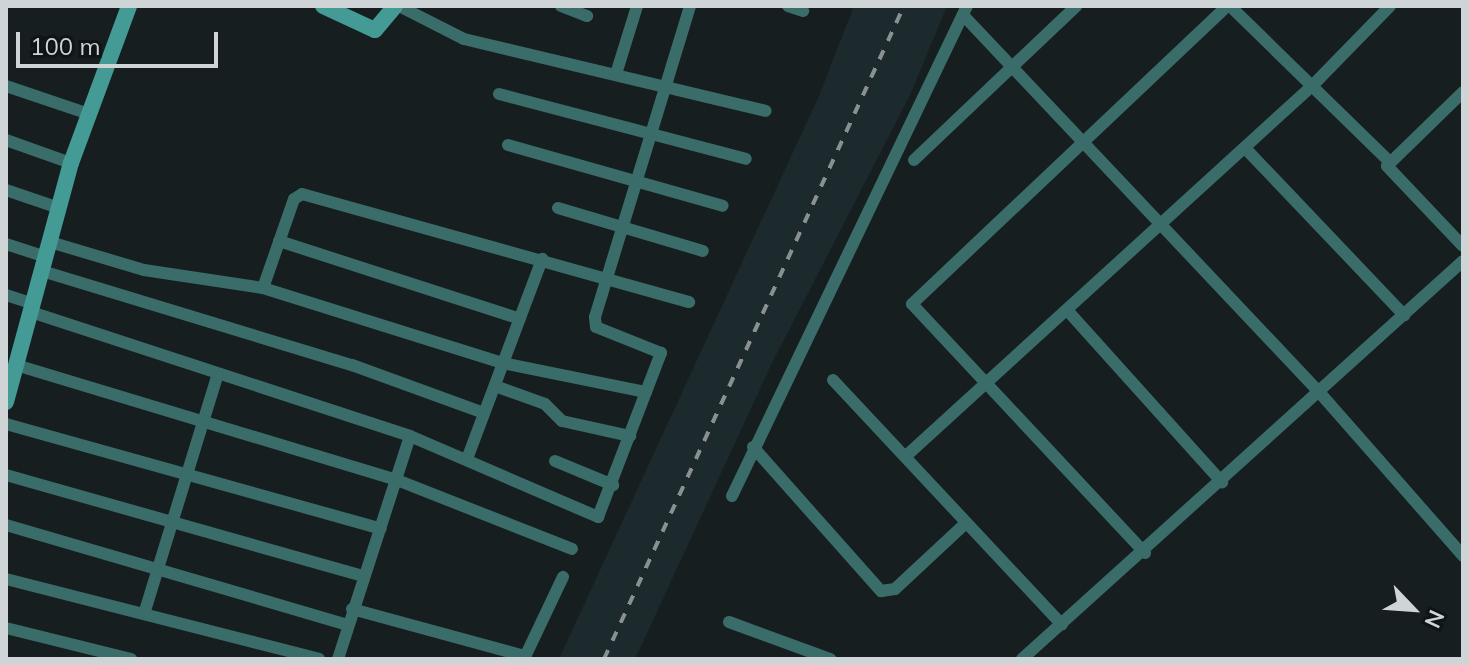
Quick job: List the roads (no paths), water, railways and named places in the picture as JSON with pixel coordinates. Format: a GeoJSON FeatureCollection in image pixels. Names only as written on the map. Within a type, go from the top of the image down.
{"type":"FeatureCollection","features":[{"type":"Feature","properties":{"kind":"street"},"geometry":{"type":"LineString","coordinates":[[6,401],[14,355],[32,308],[71,163],[129,6]]}},
{"type":"Feature","properties":{"kind":"street"},"geometry":{"type":"LineString","coordinates":[[323,6],[381,30],[397,6],[464,39],[766,111]]}},
{"type":"Feature","properties":{"kind":"street"},"geometry":{"type":"LineString","coordinates":[[561,6],[587,16]]}},
{"type":"Feature","properties":{"kind":"street"},"geometry":{"type":"LineString","coordinates":[[616,74],[637,6]]}},
{"type":"Feature","properties":{"kind":"street"},"geometry":{"type":"LineString","coordinates":[[6,295],[32,308],[217,376],[410,436],[597,517],[613,485],[660,350],[595,324],[690,6]]}},
{"type":"Feature","properties":{"kind":"street"},"geometry":{"type":"LineString","coordinates":[[788,6],[803,11]]}},
{"type":"Feature","properties":{"kind":"street"},"geometry":{"type":"LineString","coordinates":[[914,160],[1076,6]]}},
{"type":"Feature","properties":{"kind":"street"},"geometry":{"type":"LineString","coordinates":[[1145,553],[912,304],[1229,6],[1388,160],[1388,169],[1463,246]]}},
{"type":"Feature","properties":{"kind":"street"},"geometry":{"type":"LineString","coordinates":[[906,456],[1313,85],[1390,6]]}},
{"type":"Feature","properties":{"kind":"street"},"geometry":{"type":"LineString","coordinates":[[732,496],[965,10],[1012,66],[1320,393],[1463,556]]}},
{"type":"Feature","properties":{"kind":"street"},"geometry":{"type":"LineString","coordinates":[[6,86],[89,114]]}},
{"type":"Feature","properties":{"kind":"street"},"geometry":{"type":"LineString","coordinates":[[1388,160],[1463,92]]}},
{"type":"Feature","properties":{"kind":"street"},"geometry":{"type":"LineString","coordinates":[[499,94],[746,159]]}},
{"type":"Feature","properties":{"kind":"street"},"geometry":{"type":"LineString","coordinates":[[6,140],[71,163]]}},
{"type":"Feature","properties":{"kind":"street"},"geometry":{"type":"LineString","coordinates":[[508,145],[637,179],[723,206]]}},
{"type":"Feature","properties":{"kind":"street"},"geometry":{"type":"LineString","coordinates":[[1245,148],[1404,315]]}},
{"type":"Feature","properties":{"kind":"street"},"geometry":{"type":"LineString","coordinates":[[6,190],[59,208]]}},
{"type":"Feature","properties":{"kind":"street"},"geometry":{"type":"LineString","coordinates":[[263,288],[294,199],[302,194],[689,302]]}},
{"type":"Feature","properties":{"kind":"street"},"geometry":{"type":"LineString","coordinates":[[558,208],[703,251]]}},
{"type":"Feature","properties":{"kind":"street"},"geometry":{"type":"LineString","coordinates":[[279,241],[520,319]]}},
{"type":"Feature","properties":{"kind":"street"},"geometry":{"type":"LineString","coordinates":[[6,244],[484,413]]}},
{"type":"Feature","properties":{"kind":"street"},"geometry":{"type":"LineString","coordinates":[[46,257],[263,288],[503,363],[646,392]]}},
{"type":"Feature","properties":{"kind":"street"},"geometry":{"type":"LineString","coordinates":[[467,459],[542,259]]}},
{"type":"Feature","properties":{"kind":"street"},"geometry":{"type":"LineString","coordinates":[[1022,659],[1145,553],[1463,261]]}},
{"type":"Feature","properties":{"kind":"street"},"geometry":{"type":"LineString","coordinates":[[1067,310],[1222,482]]}},
{"type":"Feature","properties":{"kind":"street"},"geometry":{"type":"LineString","coordinates":[[14,355],[200,424],[397,480],[572,549]]}},
{"type":"Feature","properties":{"kind":"street"},"geometry":{"type":"LineString","coordinates":[[144,614],[170,518],[217,376]]}},
{"type":"Feature","properties":{"kind":"street"},"geometry":{"type":"LineString","coordinates":[[833,380],[1062,625]]}},
{"type":"Feature","properties":{"kind":"street"},"geometry":{"type":"LineString","coordinates":[[495,386],[545,404],[562,421],[630,436]]}},
{"type":"Feature","properties":{"kind":"street"},"geometry":{"type":"LineString","coordinates":[[6,424],[381,529]]}},
{"type":"Feature","properties":{"kind":"street"},"geometry":{"type":"LineString","coordinates":[[338,659],[410,436]]}},
{"type":"Feature","properties":{"kind":"street"},"geometry":{"type":"LineString","coordinates":[[753,447],[881,591],[895,589],[966,523]]}},
{"type":"Feature","properties":{"kind":"street"},"geometry":{"type":"LineString","coordinates":[[555,461],[613,485]]}},
{"type":"Feature","properties":{"kind":"street"},"geometry":{"type":"LineString","coordinates":[[6,475],[170,518],[363,576]]}},
{"type":"Feature","properties":{"kind":"street"},"geometry":{"type":"LineString","coordinates":[[6,525],[156,566],[347,625]]}},
{"type":"Feature","properties":{"kind":"street"},"geometry":{"type":"LineString","coordinates":[[352,609],[525,657],[563,577]]}},
{"type":"Feature","properties":{"kind":"street"},"geometry":{"type":"LineString","coordinates":[[6,579],[319,659]]}},
{"type":"Feature","properties":{"kind":"street"},"geometry":{"type":"LineString","coordinates":[[729,622],[830,659]]}},
{"type":"Feature","properties":{"kind":"street"},"geometry":{"type":"LineString","coordinates":[[6,628],[131,659]]}},
{"type":"Feature","properties":{"kind":"railway"},"geometry":{"type":"LineString","coordinates":[[604,659],[904,6]]}}]}
